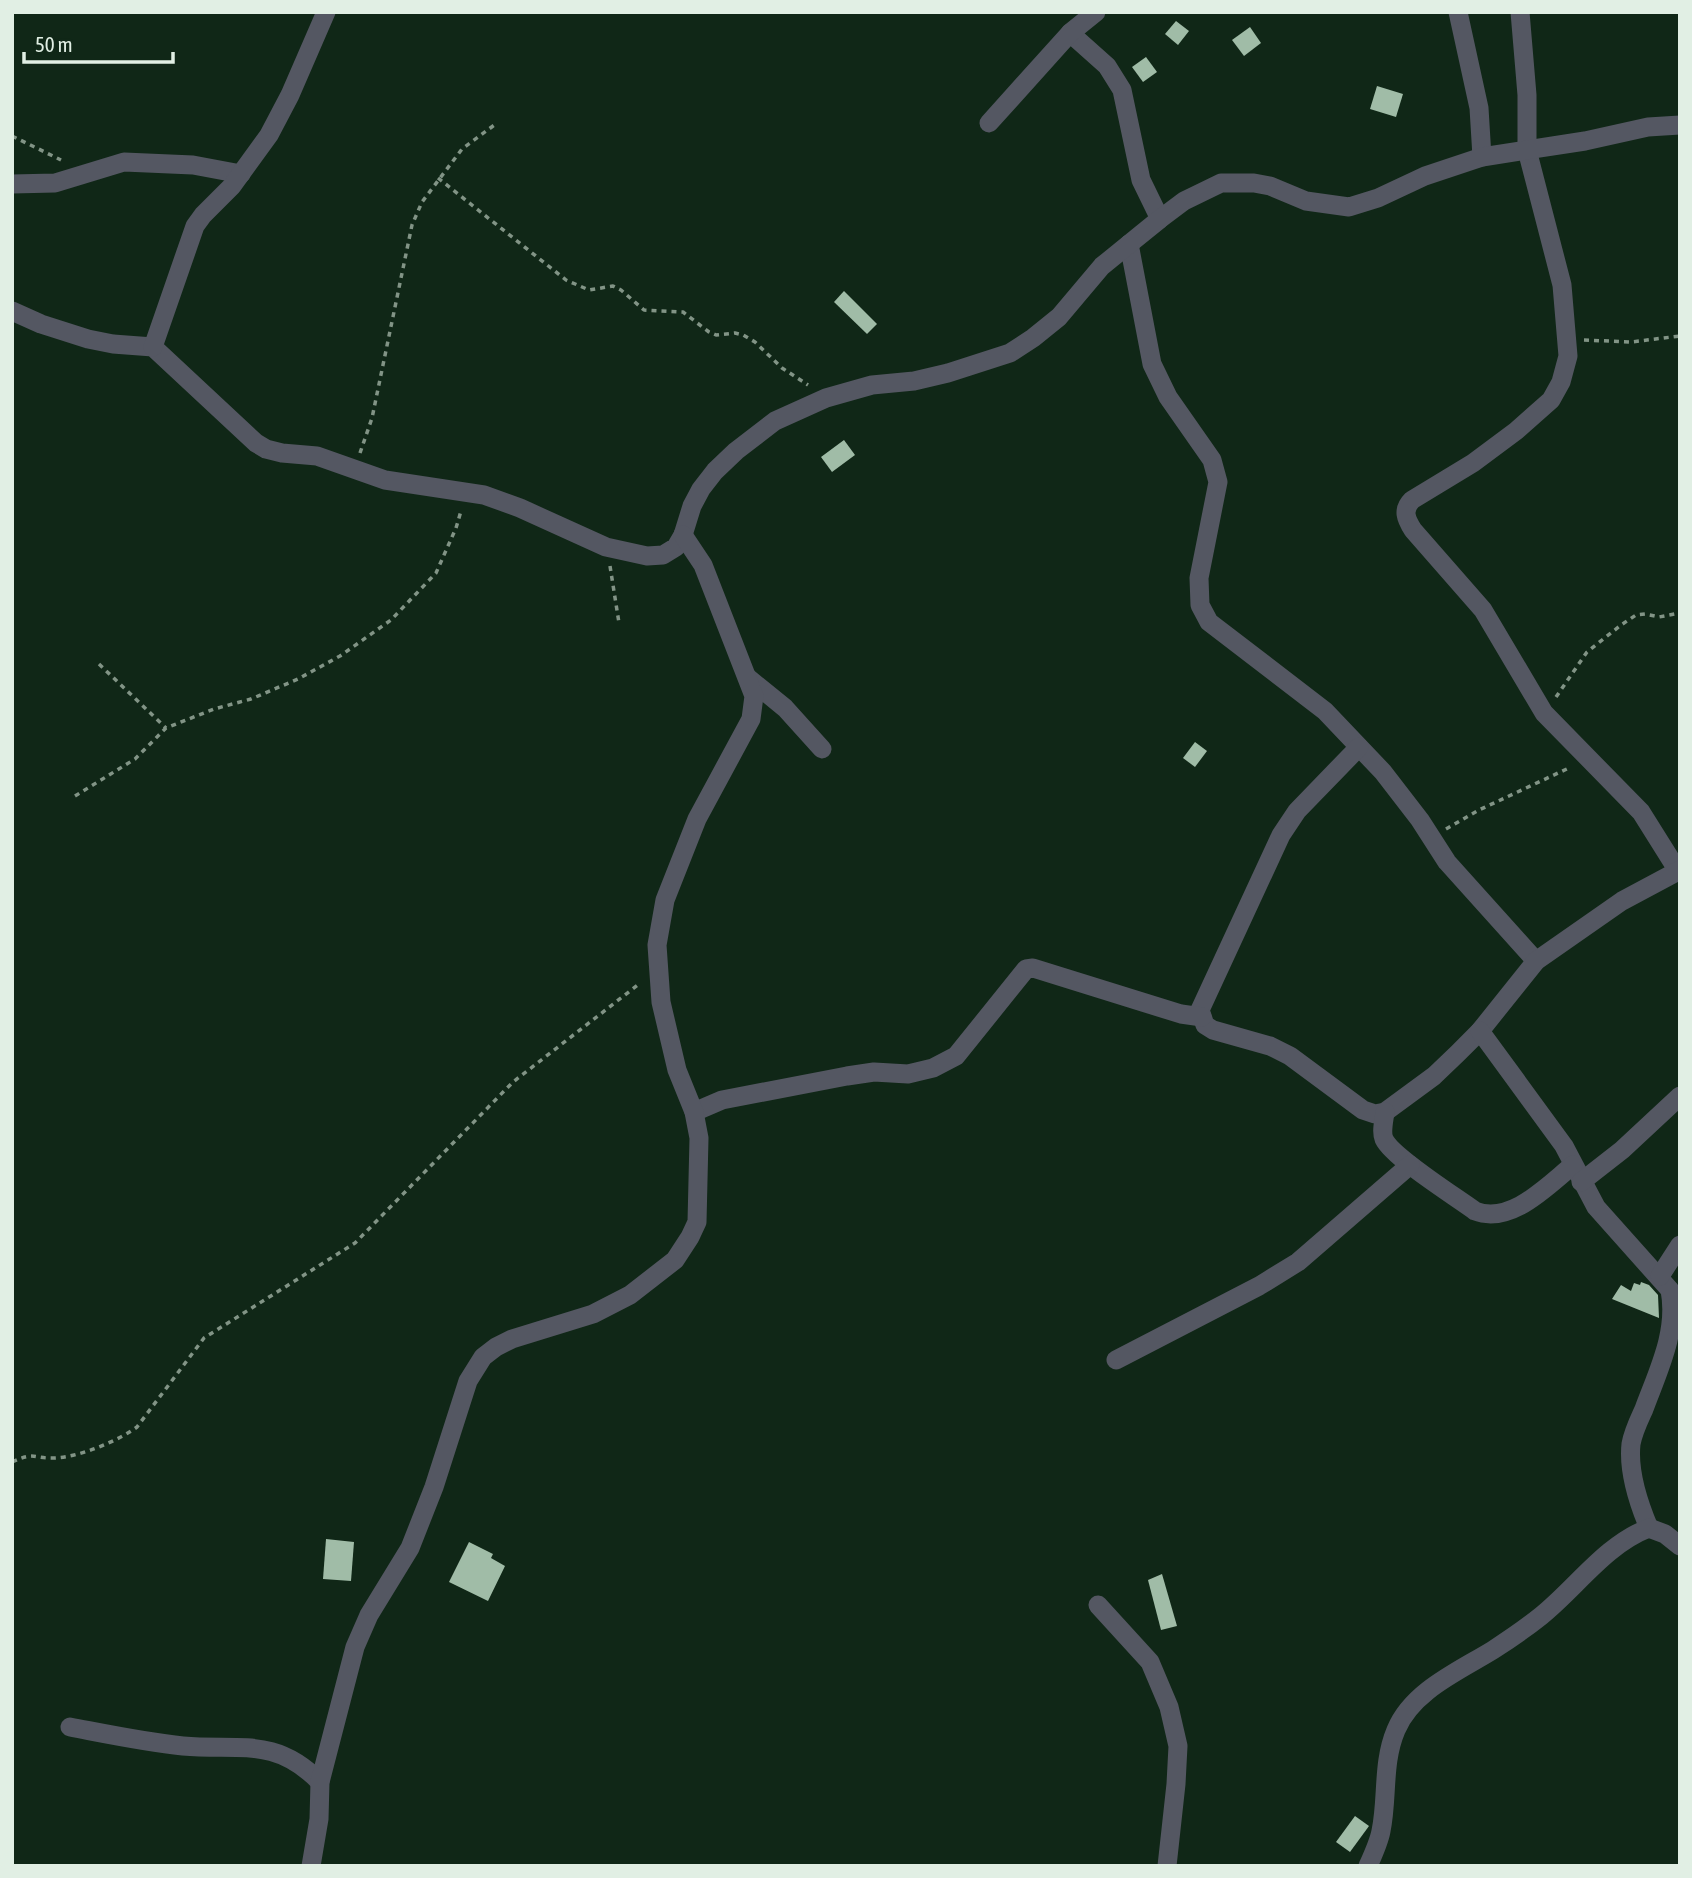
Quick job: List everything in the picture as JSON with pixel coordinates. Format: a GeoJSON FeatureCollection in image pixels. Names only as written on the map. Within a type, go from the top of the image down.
{"type":"FeatureCollection","features":[{"type":"Feature","properties":{"kind":"street"},"geometry":{"type":"LineString","coordinates":[[153,347],[195,226],[241,174],[270,135],[326,12]]}},
{"type":"Feature","properties":{"kind":"street"},"geometry":{"type":"LineString","coordinates":[[989,122],[1070,33],[1096,12]]}},
{"type":"Feature","properties":{"kind":"street"},"geometry":{"type":"LineString","coordinates":[[1458,12],[1479,108],[1482,157]]}},
{"type":"Feature","properties":{"kind":"street"},"geometry":{"type":"LineString","coordinates":[[1359,747],[1297,811],[1281,835],[1200,1010],[1205,1025],[1213,1030],[1270,1046],[1290,1056],[1363,1110],[1375,1114],[1385,1112],[1434,1076],[1480,1031],[1536,961],[1622,901],[1679,871],[1641,812],[1544,713],[1483,610],[1406,519],[1406,509],[1412,499],[1473,463],[1516,431],[1551,400],[1561,382],[1568,356],[1562,285],[1527,150],[1527,96],[1520,12]]}},
{"type":"Feature","properties":{"kind":"street"},"geometry":{"type":"LineString","coordinates":[[1070,33],[1107,65],[1122,90],[1141,180],[1160,219]]}},
{"type":"Feature","properties":{"kind":"street"},"geometry":{"type":"LineString","coordinates":[[12,311],[41,324],[88,339],[153,347],[256,443],[274,451],[317,456],[384,480],[501,500],[606,547],[647,556],[663,555],[676,547],[683,535],[692,506],[715,471],[775,421],[826,398],[872,385],[914,381],[948,373],[1010,353],[1059,317],[1102,266],[1160,219],[1184,201],[1221,183],[1270,186],[1306,201],[1349,207],[1378,198],[1425,176],[1482,157],[1585,141],[1648,127],[1680,125]]}},
{"type":"Feature","properties":{"kind":"street"},"geometry":{"type":"LineString","coordinates":[[12,184],[55,183],[111,165],[133,162],[193,165],[241,174]]}},
{"type":"Feature","properties":{"kind":"street"},"geometry":{"type":"LineString","coordinates":[[1129,244],[1152,364],[1168,397],[1217,471],[1218,482],[1199,578],[1200,606],[1209,622],[1325,711],[1404,799],[1447,862],[1536,961]]}},
{"type":"Feature","properties":{"kind":"street"},"geometry":{"type":"LineString","coordinates":[[311,1866],[319,1819],[320,1782],[355,1647],[369,1615],[410,1548],[434,1487],[468,1381],[483,1357],[496,1347],[512,1339],[593,1314],[631,1295],[675,1260],[697,1222],[699,1138],[694,1112],[677,1070],[661,1002],[657,945],[665,900],[697,820],[751,719],[754,696],[703,565],[683,535]]}},
{"type":"Feature","properties":{"kind":"street"},"geometry":{"type":"LineString","coordinates":[[748,678],[785,708],[822,749]]}},
{"type":"Feature","properties":{"kind":"street"},"geometry":{"type":"LineString","coordinates":[[694,1112],[722,1100],[847,1076],[874,1072],[908,1074],[933,1068],[956,1056],[1026,969],[1033,968],[1181,1014],[1202,1017]]}},
{"type":"Feature","properties":{"kind":"street"},"geometry":{"type":"LineString","coordinates":[[1480,1031],[1564,1146],[1596,1207],[1670,1290],[1674,1307],[1672,1325],[1663,1360],[1631,1443],[1636,1492],[1649,1528]]}},
{"type":"Feature","properties":{"kind":"street"},"geometry":{"type":"LineString","coordinates":[[1385,1112],[1383,1137],[1390,1148],[1475,1210],[1487,1215],[1504,1213],[1622,1150],[1680,1096]]}},
{"type":"Feature","properties":{"kind":"street"},"geometry":{"type":"LineString","coordinates":[[1116,1360],[1259,1286],[1298,1262],[1410,1165]]}},
{"type":"Feature","properties":{"kind":"street"},"geometry":{"type":"LineString","coordinates":[[1660,1276],[1680,1245]]}},
{"type":"Feature","properties":{"kind":"street"},"geometry":{"type":"LineString","coordinates":[[1368,1866],[1381,1833],[1387,1760],[1396,1729],[1410,1708],[1440,1681],[1496,1648],[1543,1615],[1589,1570],[1636,1533],[1649,1528],[1665,1534],[1680,1546]]}},
{"type":"Feature","properties":{"kind":"street"},"geometry":{"type":"LineString","coordinates":[[1098,1605],[1150,1662],[1169,1707],[1178,1746],[1167,1866]]}},
{"type":"Feature","properties":{"kind":"street"},"geometry":{"type":"LineString","coordinates":[[70,1727],[183,1746],[262,1748],[291,1758],[306,1767],[320,1782]]}},
{"type":"Feature","properties":{"kind":"path"},"geometry":{"type":"LineString","coordinates":[[354,468],[372,418],[412,225],[422,202],[462,149],[497,123]]}},
{"type":"Feature","properties":{"kind":"path"},"geometry":{"type":"LineString","coordinates":[[12,136],[83,174]]}},
{"type":"Feature","properties":{"kind":"path"},"geometry":{"type":"LineString","coordinates":[[438,178],[566,280],[589,289],[613,286],[644,310],[683,312],[716,335],[743,335],[755,342],[782,368],[826,398]]}},
{"type":"Feature","properties":{"kind":"path"},"geometry":{"type":"LineString","coordinates":[[1566,339],[1631,342],[1680,336]]}},
{"type":"Feature","properties":{"kind":"path"},"geometry":{"type":"LineString","coordinates":[[75,796],[135,759],[166,728],[214,709],[251,699],[298,679],[341,656],[391,621],[436,573],[456,528],[466,492]]}},
{"type":"Feature","properties":{"kind":"path"},"geometry":{"type":"LineString","coordinates":[[606,547],[619,623]]}},
{"type":"Feature","properties":{"kind":"path"},"geometry":{"type":"LineString","coordinates":[[1544,713],[1587,652],[1621,625],[1636,615],[1659,617],[1680,613]]}},
{"type":"Feature","properties":{"kind":"path"},"geometry":{"type":"LineString","coordinates":[[99,664],[166,728]]}},
{"type":"Feature","properties":{"kind":"path"},"geometry":{"type":"LineString","coordinates":[[1430,838],[1479,810],[1588,759]]}},
{"type":"Feature","properties":{"kind":"path"},"geometry":{"type":"LineString","coordinates":[[12,1462],[29,1454],[54,1458],[72,1455],[124,1436],[137,1427],[204,1338],[355,1243],[513,1082],[658,970]]}},
{"type":"Feature","properties":{"kind":"building"},"geometry":{"type":"Polygon","coordinates":[[[1176,21],[1189,31],[1178,45],[1165,34],[1176,21]]]}},
{"type":"Feature","properties":{"kind":"building"},"geometry":{"type":"Polygon","coordinates":[[[1250,27],[1261,43],[1244,56],[1232,40],[1250,27]]]}},
{"type":"Feature","properties":{"kind":"building"},"geometry":{"type":"Polygon","coordinates":[[[1146,57],[1157,72],[1143,82],[1132,67],[1146,57]]]}},
{"type":"Feature","properties":{"kind":"building"},"geometry":{"type":"Polygon","coordinates":[[[1377,86],[1403,94],[1396,117],[1370,109],[1377,86]]]}},
{"type":"Feature","properties":{"kind":"building"},"geometry":{"type":"Polygon","coordinates":[[[844,291],[877,324],[867,334],[834,302],[844,291]]]}},
{"type":"Feature","properties":{"kind":"building"},"geometry":{"type":"Polygon","coordinates":[[[844,440],[855,455],[832,472],[821,457],[844,440]]]}},
{"type":"Feature","properties":{"kind":"building"},"geometry":{"type":"Polygon","coordinates":[[[1195,742],[1207,751],[1195,767],[1183,758],[1195,742]]]}},
{"type":"Feature","properties":{"kind":"building"},"geometry":{"type":"Polygon","coordinates":[[[1641,1282],[1649,1285],[1658,1295],[1659,1318],[1612,1299],[1621,1285],[1631,1291],[1634,1283],[1640,1285],[1641,1282]]]}},
{"type":"Feature","properties":{"kind":"building"},"geometry":{"type":"Polygon","coordinates":[[[326,1539],[354,1542],[351,1581],[323,1579],[326,1539]]]}},
{"type":"Feature","properties":{"kind":"building"},"geometry":{"type":"Polygon","coordinates":[[[469,1542],[493,1554],[491,1558],[505,1566],[488,1601],[449,1582],[469,1542]]]}},
{"type":"Feature","properties":{"kind":"building"},"geometry":{"type":"Polygon","coordinates":[[[1162,1574],[1177,1626],[1161,1630],[1148,1580],[1162,1574]]]}},
{"type":"Feature","properties":{"kind":"building"},"geometry":{"type":"Polygon","coordinates":[[[1355,1816],[1369,1826],[1350,1852],[1336,1842],[1355,1816]]]}}]}
